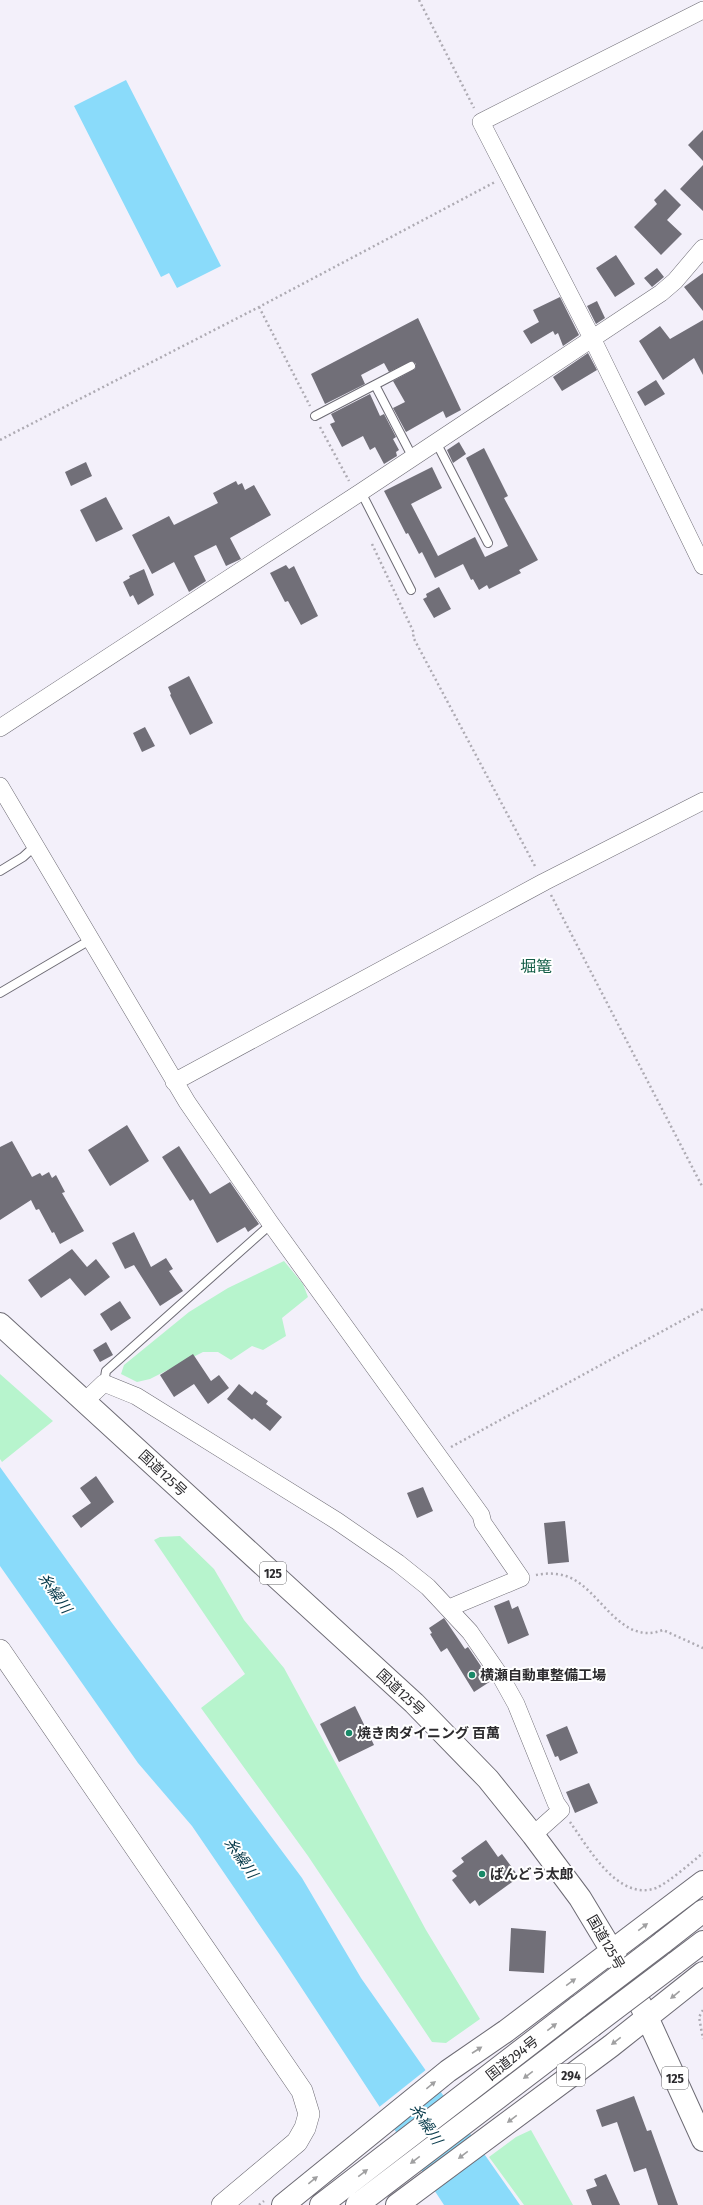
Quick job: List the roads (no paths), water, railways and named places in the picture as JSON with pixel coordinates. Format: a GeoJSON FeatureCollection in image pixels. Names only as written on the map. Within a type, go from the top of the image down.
{"type":"FeatureCollection","features":[{"type":"Feature","properties":{"kind":"highway","name":"国道125号"},"geometry":{"type":"LineString","coordinates":[[0,1324],[414,1703],[488,1779],[534,1835],[580,1898],[612,1951],[647,2018],[703,2140]]}},
{"type":"Feature","properties":{"kind":"highway"},"geometry":{"type":"LineString","coordinates":[[283,2205],[448,2071],[506,2031],[703,1882]]}},
{"type":"Feature","properties":{"kind":"highway","name":"国道294号"},"geometry":{"type":"LineString","coordinates":[[357,2205],[391,2165],[466,2094],[703,1911]]}},
{"type":"Feature","properties":{"kind":"highway","name":"国道294号"},"geometry":{"type":"LineString","coordinates":[[321,2205],[480,2112],[703,1942]]}},
{"type":"Feature","properties":{"kind":"highway","name":"294"},"geometry":{"type":"LineString","coordinates":[[405,2199],[647,2018],[703,1972]]}},
{"type":"Feature","properties":{"kind":"street"},"geometry":{"type":"LineString","coordinates":[[703,10],[482,122],[592,338],[703,566]]}},
{"type":"Feature","properties":{"kind":"street"},"geometry":{"type":"LineString","coordinates":[[0,728],[359,494],[661,293],[701,256]]}},
{"type":"Feature","properties":{"kind":"street"},"geometry":{"type":"LineString","coordinates":[[0,786],[174,1082],[271,1224],[481,1515],[483,1522],[521,1578],[449,1608]]}},
{"type":"Feature","properties":{"kind":"street"},"geometry":{"type":"LineString","coordinates":[[174,1082],[544,882],[703,801]]}},
{"type":"Feature","properties":{"kind":"street"},"geometry":{"type":"LineString","coordinates":[[85,1401],[104,1384],[136,1396],[337,1521],[398,1563],[428,1586],[449,1608],[481,1647],[501,1677],[516,1704],[556,1803],[561,1810],[534,1835]]}},
{"type":"Feature","properties":{"kind":"street"},"geometry":{"type":"LineString","coordinates":[[0,1650],[302,2091],[308,2114],[305,2128],[297,2142],[222,2205]]}},
{"type":"Feature","properties":{"kind":"lane"},"geometry":{"type":"LineString","coordinates":[[315,416],[411,366]]}},
{"type":"Feature","properties":{"kind":"lane"},"geometry":{"type":"LineString","coordinates":[[375,385],[412,458]]}},
{"type":"Feature","properties":{"kind":"lane"},"geometry":{"type":"LineString","coordinates":[[436,442],[488,543]]}},
{"type":"Feature","properties":{"kind":"lane"},"geometry":{"type":"LineString","coordinates":[[359,494],[411,590]]}},
{"type":"Feature","properties":{"kind":"lane"},"geometry":{"type":"LineString","coordinates":[[0,871],[23,857],[35,846]]}},
{"type":"Feature","properties":{"kind":"lane"},"geometry":{"type":"LineString","coordinates":[[0,993],[90,940]]}},
{"type":"Feature","properties":{"kind":"lane"},"geometry":{"type":"LineString","coordinates":[[104,1384],[106,1371],[271,1224]]}},
{"type":"Feature","properties":{"kind":"water"},"geometry":{"type":"Polygon","coordinates":[[[126,80],[221,266],[177,288],[169,273],[161,277],[74,106],[126,80]]]}},
{"type":"Feature","properties":{"kind":"water","name":"糸繰川"},"geometry":{"type":"Polygon","coordinates":[[[0,1467],[112,1623],[302,1878],[361,1978],[520,2205],[444,2205],[280,1955],[192,1826],[138,1763],[0,1566],[0,1467]]]}},
{"type":"Feature","properties":{"kind":"place","name":"横瀬自動車整備工場"},"geometry":{"type":"Point","coordinates":[472,1675]}},
{"type":"Feature","properties":{"kind":"place","name":"焼き肉ダイニング 百萬"},"geometry":{"type":"Point","coordinates":[349,1733]}},
{"type":"Feature","properties":{"kind":"place","name":"ばんどう太郎"},"geometry":{"type":"Point","coordinates":[482,1874]}},
{"type":"Feature","properties":{"kind":"district","name":"堀篭"},"geometry":{"type":"Point","coordinates":[536,966]}}]}
